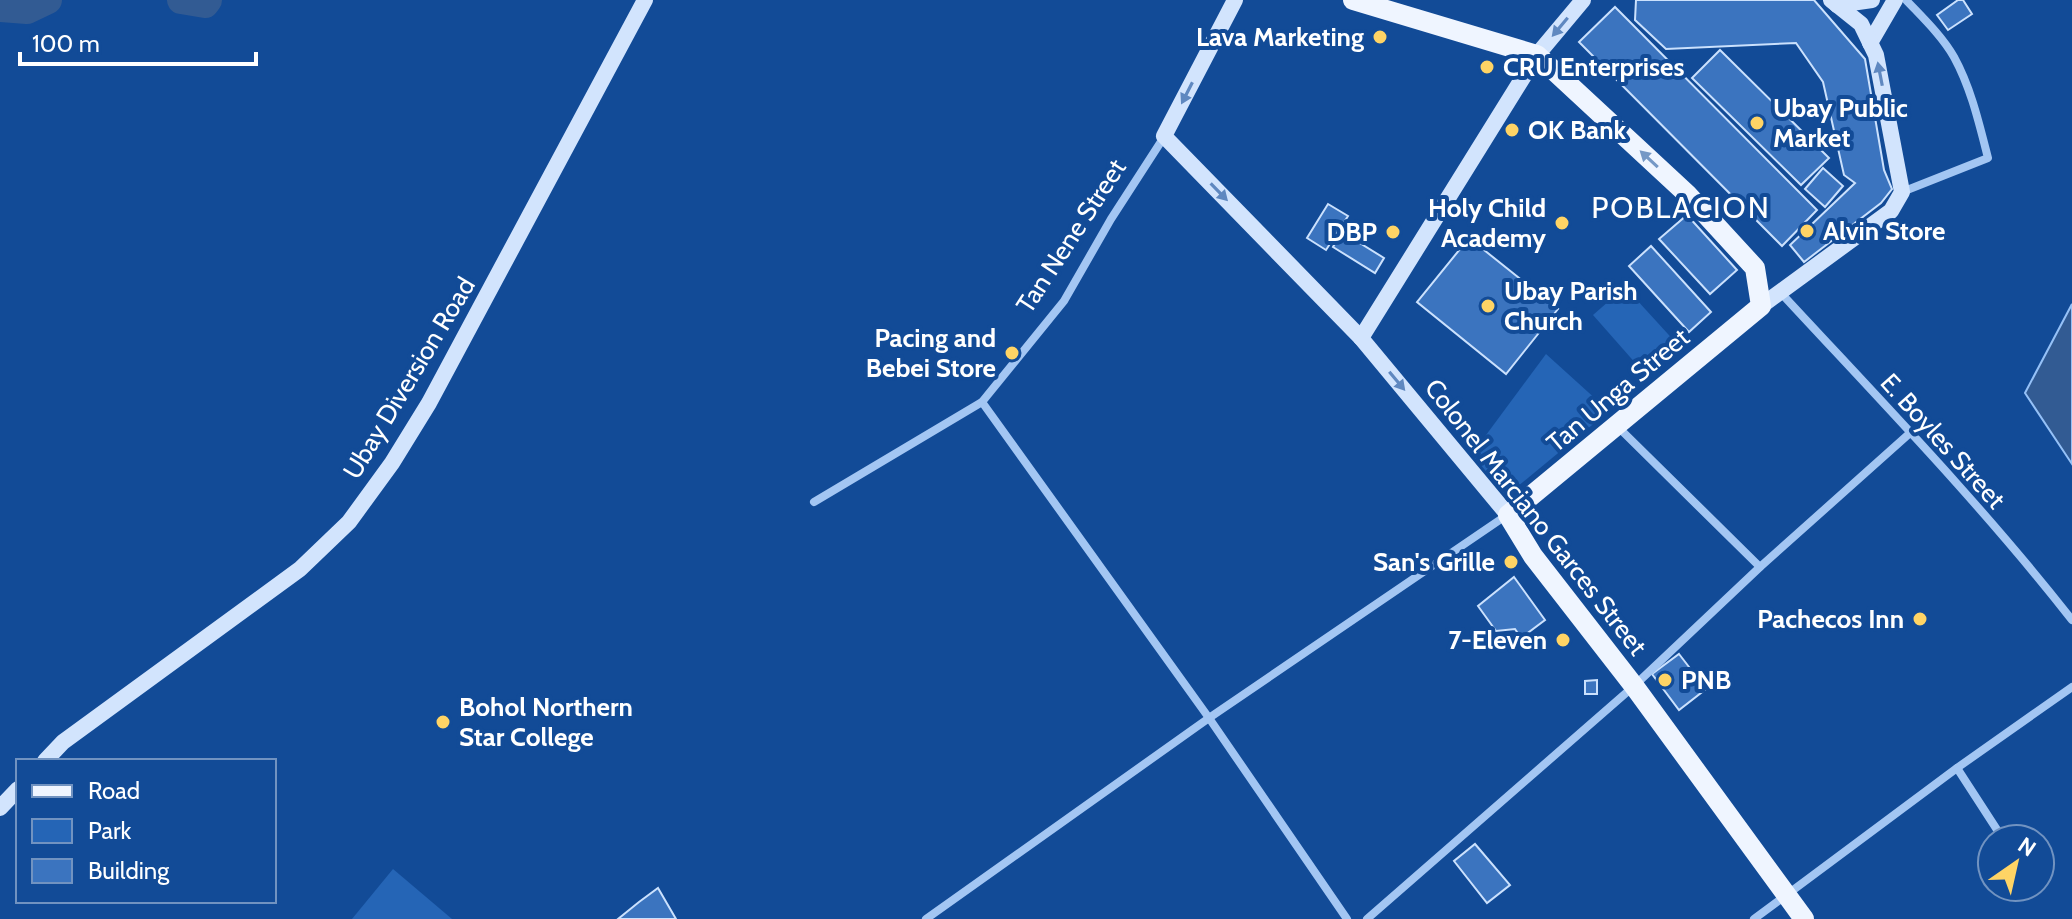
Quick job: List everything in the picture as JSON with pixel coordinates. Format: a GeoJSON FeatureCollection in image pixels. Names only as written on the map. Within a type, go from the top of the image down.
{"type":"FeatureCollection","features":[{"type":"Feature","properties":{"kind":"main road"},"geometry":{"type":"LineString","coordinates":[[1353,0],[1537,55],[1687,194],[1755,268],[1761,306]]}},
{"type":"Feature","properties":{"kind":"main road","name":"Tan Unga Street"},"geometry":{"type":"LineString","coordinates":[[1508,515],[1761,306]]}},
{"type":"Feature","properties":{"kind":"main road","name":"Colonel Marciano Garces Street"},"geometry":{"type":"LineString","coordinates":[[1508,515],[1533,556],[1634,686],[1804,919]]}},
{"type":"Feature","properties":{"kind":"street","name":"Ubay Diversion Road"},"geometry":{"type":"LineString","coordinates":[[47,759],[63,742],[300,569],[349,522],[392,463],[429,403],[645,0]]}},
{"type":"Feature","properties":{"kind":"street","name":"Tan Nene Street"},"geometry":{"type":"LineString","coordinates":[[814,502],[982,402],[1064,301],[1164,136],[1235,0]]}},
{"type":"Feature","properties":{"kind":"street"},"geometry":{"type":"LineString","coordinates":[[1361,338],[1537,55],[1583,0]]}},
{"type":"Feature","properties":{"kind":"street"},"geometry":{"type":"LineString","coordinates":[[1834,3],[1872,0]]}},
{"type":"Feature","properties":{"kind":"street"},"geometry":{"type":"LineString","coordinates":[[1870,43],[1895,0]]}},
{"type":"Feature","properties":{"kind":"street"},"geometry":{"type":"LineString","coordinates":[[1761,306],[1891,211],[1902,192],[1988,158],[1975,107],[1954,57],[1906,0]]}},
{"type":"Feature","properties":{"kind":"street"},"geometry":{"type":"LineString","coordinates":[[1834,3],[1861,24],[1876,55],[1902,192]]}},
{"type":"Feature","properties":{"kind":"street","name":"Colonel Marciano Garces Street"},"geometry":{"type":"LineString","coordinates":[[1164,136],[1361,338],[1508,515]]}},
{"type":"Feature","properties":{"kind":"street","name":"E. Boyles Street"},"geometry":{"type":"LineString","coordinates":[[1780,291],[1910,433],[2072,620]]}},
{"type":"Feature","properties":{"kind":"street"},"geometry":{"type":"LineString","coordinates":[[982,402],[1209,718],[1347,919]]}},
{"type":"Feature","properties":{"kind":"street"},"geometry":{"type":"LineString","coordinates":[[1616,425],[1760,567]]}},
{"type":"Feature","properties":{"kind":"street"},"geometry":{"type":"LineString","coordinates":[[1367,919],[1634,686],[1760,567],[1910,433]]}},
{"type":"Feature","properties":{"kind":"street"},"geometry":{"type":"LineString","coordinates":[[926,919],[1209,718],[1508,515]]}},
{"type":"Feature","properties":{"kind":"street"},"geometry":{"type":"LineString","coordinates":[[1754,919],[2072,687]]}},
{"type":"Feature","properties":{"kind":"street"},"geometry":{"type":"LineString","coordinates":[[1957,768],[1993,823]]}},
{"type":"Feature","properties":{"kind":"street"},"geometry":{"type":"LineString","coordinates":[[0,808],[16,791]]}},
{"type":"Feature","properties":{"kind":"green space"},"geometry":{"type":"Polygon","coordinates":[[[1625,287],[1678,345],[1645,374],[1593,315],[1625,287]]]}},
{"type":"Feature","properties":{"kind":"green space"},"geometry":{"type":"Polygon","coordinates":[[[1546,354],[1609,411],[1506,496],[1472,454],[1546,354]]]}},
{"type":"Feature","properties":{"kind":"green space"},"geometry":{"type":"Polygon","coordinates":[[[393,869],[452,919],[352,919],[393,869]]]}},
{"type":"Feature","properties":{"kind":"shaded area"},"geometry":{"type":"Polygon","coordinates":[[[2072,304],[2072,464],[2025,393],[2072,304]]]}},
{"type":"Feature","properties":{"kind":"building"},"geometry":{"type":"Polygon","coordinates":[[[1636,0],[1814,0],[1865,59],[1884,170],[1892,189],[1881,203],[1804,262],[1790,245],[1855,183],[1844,175],[1823,82],[1796,43],[1666,49],[1635,20],[1636,0]]]}},
{"type":"Feature","properties":{"kind":"building"},"geometry":{"type":"Polygon","coordinates":[[[1958,0],[1963,0],[1972,14],[1948,30],[1937,15],[1958,0]]]}},
{"type":"Feature","properties":{"kind":"building"},"geometry":{"type":"Polygon","coordinates":[[[1615,7],[1817,210],[1782,246],[1579,42],[1615,7]]]}},
{"type":"Feature","properties":{"kind":"building"},"geometry":{"type":"Polygon","coordinates":[[[1720,50],[1829,158],[1801,185],[1692,78],[1720,50]]]}},
{"type":"Feature","properties":{"kind":"building"},"geometry":{"type":"Polygon","coordinates":[[[1823,168],[1843,186],[1825,207],[1805,189],[1823,168]]]}},
{"type":"Feature","properties":{"kind":"building"},"geometry":{"type":"Polygon","coordinates":[[[1328,204],[1348,216],[1326,250],[1307,238],[1328,204]]]}},
{"type":"Feature","properties":{"kind":"building"},"geometry":{"type":"Polygon","coordinates":[[[1687,215],[1737,270],[1710,294],[1659,239],[1687,215]]]}},
{"type":"Feature","properties":{"kind":"building"},"geometry":{"type":"Polygon","coordinates":[[[1342,232],[1384,258],[1375,273],[1333,247],[1342,232]]]}},
{"type":"Feature","properties":{"kind":"building","name":"Ubay Parish Church"},"geometry":{"type":"Polygon","coordinates":[[[1469,238],[1558,309],[1506,374],[1417,302],[1469,238]]]}},
{"type":"Feature","properties":{"kind":"building"},"geometry":{"type":"Polygon","coordinates":[[[1651,246],[1711,312],[1689,332],[1629,266],[1651,246]]]}},
{"type":"Feature","properties":{"kind":"building"},"geometry":{"type":"Polygon","coordinates":[[[1514,577],[1545,620],[1521,638],[1515,629],[1496,631],[1478,606],[1514,577]]]}},
{"type":"Feature","properties":{"kind":"building"},"geometry":{"type":"Polygon","coordinates":[[[1679,654],[1706,689],[1679,710],[1652,674],[1679,654]]]}},
{"type":"Feature","properties":{"kind":"building"},"geometry":{"type":"Polygon","coordinates":[[[1597,680],[1597,694],[1585,694],[1585,681],[1597,680]]]}},
{"type":"Feature","properties":{"kind":"building"},"geometry":{"type":"Polygon","coordinates":[[[1475,844],[1510,885],[1487,903],[1454,861],[1475,844]]]}},
{"type":"Feature","properties":{"kind":"building"},"geometry":{"type":"Polygon","coordinates":[[[658,888],[676,919],[618,919],[639,902],[658,888]]]}},
{"type":"Feature","properties":{"kind":"waterway"},"geometry":{"type":"LineString","coordinates":[[0,8],[27,10],[48,0]]}},
{"type":"Feature","properties":{"kind":"waterway"},"geometry":{"type":"LineString","coordinates":[[181,0],[205,4],[208,0]]}},
{"type":"Feature","properties":{"kind":"place","name":"Lava Marketing"},"geometry":{"type":"Point","coordinates":[1380,37]}},
{"type":"Feature","properties":{"kind":"place","name":"CRU Enterprises"},"geometry":{"type":"Point","coordinates":[1487,67]}},
{"type":"Feature","properties":{"kind":"place","name":"Ubay Public Market"},"geometry":{"type":"Point","coordinates":[1757,123]}},
{"type":"Feature","properties":{"kind":"place","name":"OK Bank"},"geometry":{"type":"Point","coordinates":[1512,130]}},
{"type":"Feature","properties":{"kind":"place","name":"Holy Child Academy"},"geometry":{"type":"Point","coordinates":[1562,223]}},
{"type":"Feature","properties":{"kind":"place","name":"Alvin Store"},"geometry":{"type":"Point","coordinates":[1807,231]}},
{"type":"Feature","properties":{"kind":"place","name":"DBP"},"geometry":{"type":"Point","coordinates":[1393,232]}},
{"type":"Feature","properties":{"kind":"place","name":"Ubay Parish Church"},"geometry":{"type":"Point","coordinates":[1488,306]}},
{"type":"Feature","properties":{"kind":"place","name":"Pacing and Bebei Store"},"geometry":{"type":"Point","coordinates":[1012,353]}},
{"type":"Feature","properties":{"kind":"place","name":"San's Grille"},"geometry":{"type":"Point","coordinates":[1511,562]}},
{"type":"Feature","properties":{"kind":"place","name":"Pachecos Inn"},"geometry":{"type":"Point","coordinates":[1920,619]}},
{"type":"Feature","properties":{"kind":"place","name":"7-Eleven"},"geometry":{"type":"Point","coordinates":[1563,640]}},
{"type":"Feature","properties":{"kind":"place","name":"PNB"},"geometry":{"type":"Point","coordinates":[1665,680]}},
{"type":"Feature","properties":{"kind":"place","name":"Bohol Northern Star College"},"geometry":{"type":"Point","coordinates":[443,722]}},
{"type":"Feature","properties":{"kind":"district","name":"POBLACION"},"geometry":{"type":"Point","coordinates":[1681,207]}}]}
